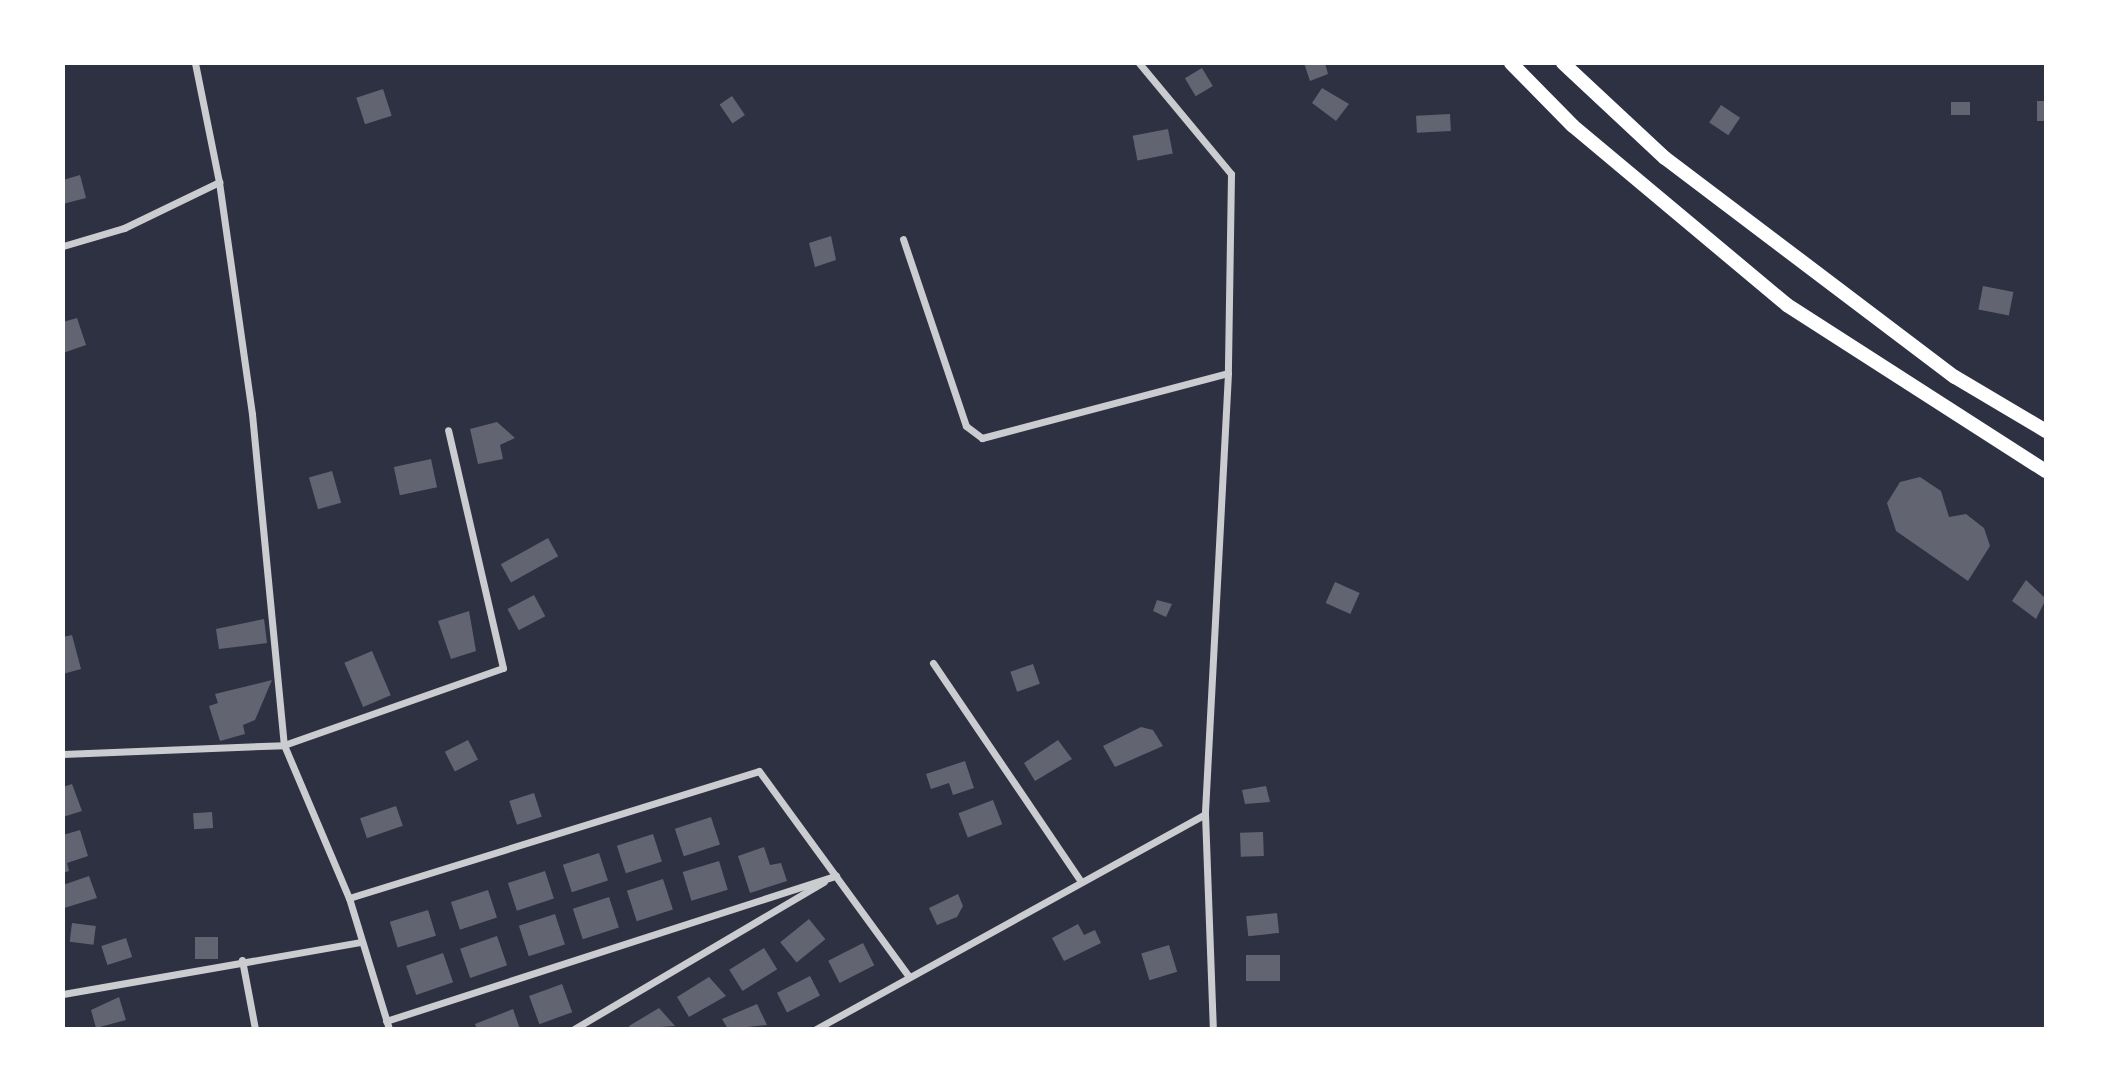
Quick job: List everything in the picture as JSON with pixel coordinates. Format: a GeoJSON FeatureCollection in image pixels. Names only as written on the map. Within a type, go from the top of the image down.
{"type":"FeatureCollection","features":[{"type":"Feature","properties":{"kind":"highway"},"geometry":{"type":"LineString","coordinates":[[1511,63],[1573,126],[1787,305],[2046,471]]}},
{"type":"Feature","properties":{"kind":"highway"},"geometry":{"type":"LineString","coordinates":[[1563,63],[1665,158],[1955,377],[2046,430]]}},
{"type":"Feature","properties":{"kind":"street"},"geometry":{"type":"LineString","coordinates":[[195,63],[219,182],[251,414],[284,745],[349,898],[387,1025],[836,876]]}},
{"type":"Feature","properties":{"kind":"street"},"geometry":{"type":"LineString","coordinates":[[1139,63],[1231,174],[1228,373],[1205,814],[1213,1029]]}},
{"type":"Feature","properties":{"kind":"street"},"geometry":{"type":"LineString","coordinates":[[63,246],[124,228],[219,182]]}},
{"type":"Feature","properties":{"kind":"street"},"geometry":{"type":"LineString","coordinates":[[903,239],[965,426],[982,438],[1228,373]]}},
{"type":"Feature","properties":{"kind":"street"},"geometry":{"type":"LineString","coordinates":[[63,754],[284,745],[503,668],[448,430]]}},
{"type":"Feature","properties":{"kind":"street"},"geometry":{"type":"LineString","coordinates":[[933,663],[1079,879]]}},
{"type":"Feature","properties":{"kind":"street"},"geometry":{"type":"LineString","coordinates":[[349,898],[760,771],[908,975]]}},
{"type":"Feature","properties":{"kind":"street"},"geometry":{"type":"LineString","coordinates":[[816,1029],[1079,879],[1205,814]]}},
{"type":"Feature","properties":{"kind":"street"},"geometry":{"type":"LineString","coordinates":[[574,1029],[836,876]]}},
{"type":"Feature","properties":{"kind":"street"},"geometry":{"type":"LineString","coordinates":[[63,995],[243,960],[362,942]]}},
{"type":"Feature","properties":{"kind":"street"},"geometry":{"type":"LineString","coordinates":[[243,960],[254,1029]]}},
{"type":"Feature","properties":{"kind":"building"},"geometry":{"type":"Polygon","coordinates":[[[1304,63],[1325,63],[1328,74],[1310,81],[1304,63]]]}},
{"type":"Feature","properties":{"kind":"building"},"geometry":{"type":"Polygon","coordinates":[[[1202,68],[1213,86],[1196,96],[1185,78],[1202,68]]]}},
{"type":"Feature","properties":{"kind":"building"},"geometry":{"type":"Polygon","coordinates":[[[1322,88],[1349,104],[1336,121],[1312,103],[1322,88]]]}},
{"type":"Feature","properties":{"kind":"building"},"geometry":{"type":"Polygon","coordinates":[[[383,89],[392,116],[365,124],[356,98],[383,89]]]}},
{"type":"Feature","properties":{"kind":"building"},"geometry":{"type":"Polygon","coordinates":[[[732,96],[745,115],[732,123],[720,104],[732,96]]]}},
{"type":"Feature","properties":{"kind":"building"},"geometry":{"type":"Polygon","coordinates":[[[2037,101],[2046,101],[2046,121],[2037,121],[2037,101]]]}},
{"type":"Feature","properties":{"kind":"building"},"geometry":{"type":"Polygon","coordinates":[[[1951,102],[1970,102],[1970,115],[1951,115],[1951,102]]]}},
{"type":"Feature","properties":{"kind":"building"},"geometry":{"type":"Polygon","coordinates":[[[1721,105],[1740,118],[1728,135],[1709,122],[1721,105]]]}},
{"type":"Feature","properties":{"kind":"building"},"geometry":{"type":"Polygon","coordinates":[[[1450,114],[1451,131],[1417,133],[1416,116],[1450,114]]]}},
{"type":"Feature","properties":{"kind":"building"},"geometry":{"type":"Polygon","coordinates":[[[1168,129],[1173,154],[1137,160],[1133,136],[1168,129]]]}},
{"type":"Feature","properties":{"kind":"building"},"geometry":{"type":"Polygon","coordinates":[[[80,175],[86,198],[63,204],[63,180],[80,175]]]}},
{"type":"Feature","properties":{"kind":"building"},"geometry":{"type":"Polygon","coordinates":[[[831,236],[836,260],[815,267],[809,243],[831,236]]]}},
{"type":"Feature","properties":{"kind":"building"},"geometry":{"type":"Polygon","coordinates":[[[1983,286],[2013,292],[2009,315],[1978,310],[1983,286]]]}},
{"type":"Feature","properties":{"kind":"building"},"geometry":{"type":"Polygon","coordinates":[[[77,318],[86,345],[63,353],[63,322],[77,318]]]}},
{"type":"Feature","properties":{"kind":"building"},"geometry":{"type":"Polygon","coordinates":[[[497,422],[515,438],[500,445],[503,459],[478,464],[470,429],[497,422]]]}},
{"type":"Feature","properties":{"kind":"building"},"geometry":{"type":"Polygon","coordinates":[[[431,459],[437,487],[400,495],[394,467],[431,459]]]}},
{"type":"Feature","properties":{"kind":"building"},"geometry":{"type":"Polygon","coordinates":[[[332,471],[341,503],[318,509],[309,478],[332,471]]]}},
{"type":"Feature","properties":{"kind":"building"},"geometry":{"type":"Polygon","coordinates":[[[1920,477],[1941,491],[1949,517],[1966,514],[1984,528],[1990,546],[1968,581],[1896,531],[1887,503],[1900,482],[1920,477]]]}},
{"type":"Feature","properties":{"kind":"building"},"geometry":{"type":"Polygon","coordinates":[[[548,538],[558,556],[511,583],[501,564],[548,538]]]}},
{"type":"Feature","properties":{"kind":"building"},"geometry":{"type":"Polygon","coordinates":[[[2026,580],[2046,599],[2036,619],[2012,601],[2026,580]]]}},
{"type":"Feature","properties":{"kind":"building"},"geometry":{"type":"Polygon","coordinates":[[[1335,582],[1360,593],[1350,614],[1326,603],[1335,582]]]}},
{"type":"Feature","properties":{"kind":"building"},"geometry":{"type":"Polygon","coordinates":[[[534,595],[545,616],[519,630],[508,609],[534,595]]]}},
{"type":"Feature","properties":{"kind":"building"},"geometry":{"type":"Polygon","coordinates":[[[1157,600],[1172,604],[1166,617],[1153,611],[1157,600]]]}},
{"type":"Feature","properties":{"kind":"building"},"geometry":{"type":"Polygon","coordinates":[[[469,611],[476,651],[451,659],[438,621],[469,611]]]}},
{"type":"Feature","properties":{"kind":"building"},"geometry":{"type":"Polygon","coordinates":[[[264,619],[267,643],[219,649],[216,629],[264,619]]]}},
{"type":"Feature","properties":{"kind":"building"},"geometry":{"type":"Polygon","coordinates":[[[72,635],[81,669],[63,674],[63,637],[72,635]]]}},
{"type":"Feature","properties":{"kind":"building"},"geometry":{"type":"Polygon","coordinates":[[[372,651],[391,695],[363,707],[344,663],[372,651]]]}},
{"type":"Feature","properties":{"kind":"building"},"geometry":{"type":"Polygon","coordinates":[[[1033,664],[1040,684],[1017,692],[1010,672],[1033,664]]]}},
{"type":"Feature","properties":{"kind":"building"},"geometry":{"type":"Polygon","coordinates":[[[272,680],[255,720],[243,725],[245,734],[220,741],[209,706],[218,703],[215,694],[272,680]]]}},
{"type":"Feature","properties":{"kind":"building"},"geometry":{"type":"Polygon","coordinates":[[[1141,727],[1153,730],[1163,746],[1115,767],[1103,746],[1141,727]]]}},
{"type":"Feature","properties":{"kind":"building"},"geometry":{"type":"Polygon","coordinates":[[[468,740],[478,760],[455,771],[445,752],[468,740]]]}},
{"type":"Feature","properties":{"kind":"building"},"geometry":{"type":"Polygon","coordinates":[[[1058,740],[1072,759],[1035,781],[1024,763],[1058,740]]]}},
{"type":"Feature","properties":{"kind":"building"},"geometry":{"type":"Polygon","coordinates":[[[965,761],[974,788],[953,795],[949,783],[931,789],[926,774],[965,761]]]}},
{"type":"Feature","properties":{"kind":"building"},"geometry":{"type":"Polygon","coordinates":[[[72,784],[82,811],[63,817],[63,787],[72,784]]]}},
{"type":"Feature","properties":{"kind":"building"},"geometry":{"type":"Polygon","coordinates":[[[1266,786],[1270,802],[1245,804],[1242,790],[1266,786]]]}},
{"type":"Feature","properties":{"kind":"building"},"geometry":{"type":"Polygon","coordinates":[[[534,793],[542,817],[517,825],[509,801],[534,793]]]}},
{"type":"Feature","properties":{"kind":"building"},"geometry":{"type":"Polygon","coordinates":[[[993,800],[1002,824],[968,838],[958,813],[993,800]]]}},
{"type":"Feature","properties":{"kind":"building"},"geometry":{"type":"Polygon","coordinates":[[[396,806],[403,826],[367,838],[360,818],[396,806]]]}},
{"type":"Feature","properties":{"kind":"building"},"geometry":{"type":"Polygon","coordinates":[[[212,812],[213,828],[194,829],[193,813],[212,812]]]}},
{"type":"Feature","properties":{"kind":"building"},"geometry":{"type":"Polygon","coordinates":[[[711,817],[720,845],[684,856],[675,829],[711,817]]]}},
{"type":"Feature","properties":{"kind":"building"},"geometry":{"type":"Polygon","coordinates":[[[80,830],[88,856],[67,863],[69,871],[63,873],[63,835],[80,830]]]}},
{"type":"Feature","properties":{"kind":"building"},"geometry":{"type":"Polygon","coordinates":[[[1263,832],[1264,856],[1241,857],[1240,833],[1263,832]]]}},
{"type":"Feature","properties":{"kind":"building"},"geometry":{"type":"Polygon","coordinates":[[[653,834],[662,862],[626,873],[617,846],[653,834]]]}},
{"type":"Feature","properties":{"kind":"building"},"geometry":{"type":"Polygon","coordinates":[[[764,847],[770,865],[781,863],[787,881],[750,893],[738,856],[764,847]]]}},
{"type":"Feature","properties":{"kind":"building"},"geometry":{"type":"Polygon","coordinates":[[[599,853],[608,881],[572,892],[563,865],[599,853]]]}},
{"type":"Feature","properties":{"kind":"building"},"geometry":{"type":"Polygon","coordinates":[[[719,861],[728,890],[691,901],[683,872],[719,861]]]}},
{"type":"Feature","properties":{"kind":"building"},"geometry":{"type":"Polygon","coordinates":[[[545,871],[554,899],[517,911],[508,883],[545,871]]]}},
{"type":"Feature","properties":{"kind":"building"},"geometry":{"type":"Polygon","coordinates":[[[89,876],[97,898],[64,908],[63,885],[89,876]]]}},
{"type":"Feature","properties":{"kind":"building"},"geometry":{"type":"Polygon","coordinates":[[[663,879],[673,909],[637,921],[627,891],[663,879]]]}},
{"type":"Feature","properties":{"kind":"building"},"geometry":{"type":"Polygon","coordinates":[[[488,890],[497,918],[460,930],[451,902],[488,890]]]}},
{"type":"Feature","properties":{"kind":"building"},"geometry":{"type":"Polygon","coordinates":[[[958,894],[963,906],[957,917],[937,925],[929,908],[958,894]]]}},
{"type":"Feature","properties":{"kind":"building"},"geometry":{"type":"Polygon","coordinates":[[[609,897],[619,927],[583,939],[573,909],[609,897]]]}},
{"type":"Feature","properties":{"kind":"building"},"geometry":{"type":"Polygon","coordinates":[[[428,910],[436,936],[398,948],[390,922],[428,910]]]}},
{"type":"Feature","properties":{"kind":"building"},"geometry":{"type":"Polygon","coordinates":[[[1277,913],[1279,933],[1248,936],[1246,916],[1277,913]]]}},
{"type":"Feature","properties":{"kind":"building"},"geometry":{"type":"Polygon","coordinates":[[[555,914],[565,944],[529,956],[519,926],[555,914]]]}},
{"type":"Feature","properties":{"kind":"building"},"geometry":{"type":"Polygon","coordinates":[[[809,919],[825,939],[797,962],[780,942],[809,919]]]}},
{"type":"Feature","properties":{"kind":"building"},"geometry":{"type":"Polygon","coordinates":[[[72,923],[96,926],[94,945],[70,942],[72,923]]]}},
{"type":"Feature","properties":{"kind":"building"},"geometry":{"type":"Polygon","coordinates":[[[1078,924],[1084,935],[1095,930],[1101,943],[1064,961],[1052,938],[1078,924]]]}},
{"type":"Feature","properties":{"kind":"building"},"geometry":{"type":"Polygon","coordinates":[[[497,936],[507,965],[470,978],[460,949],[497,936]]]}},
{"type":"Feature","properties":{"kind":"building"},"geometry":{"type":"Polygon","coordinates":[[[195,937],[218,937],[218,959],[195,959],[195,937]]]}},
{"type":"Feature","properties":{"kind":"building"},"geometry":{"type":"Polygon","coordinates":[[[126,938],[132,957],[107,965],[101,946],[126,938]]]}},
{"type":"Feature","properties":{"kind":"building"},"geometry":{"type":"Polygon","coordinates":[[[863,943],[874,965],[840,983],[828,961],[863,943]]]}},
{"type":"Feature","properties":{"kind":"building"},"geometry":{"type":"Polygon","coordinates":[[[1169,945],[1177,972],[1149,980],[1141,953],[1169,945]]]}},
{"type":"Feature","properties":{"kind":"building"},"geometry":{"type":"Polygon","coordinates":[[[764,948],[777,969],[742,991],[729,970],[764,948]]]}},
{"type":"Feature","properties":{"kind":"building"},"geometry":{"type":"Polygon","coordinates":[[[443,953],[453,982],[416,995],[406,966],[443,953]]]}},
{"type":"Feature","properties":{"kind":"building"},"geometry":{"type":"Polygon","coordinates":[[[1246,955],[1280,955],[1280,981],[1246,981],[1246,955]]]}},
{"type":"Feature","properties":{"kind":"building"},"geometry":{"type":"Polygon","coordinates":[[[810,976],[820,996],[787,1012],[777,993],[810,976]]]}},
{"type":"Feature","properties":{"kind":"building"},"geometry":{"type":"Polygon","coordinates":[[[709,977],[726,996],[689,1017],[677,997],[709,977]]]}},
{"type":"Feature","properties":{"kind":"building"},"geometry":{"type":"Polygon","coordinates":[[[562,984],[572,1012],[539,1024],[529,996],[562,984]]]}},
{"type":"Feature","properties":{"kind":"building"},"geometry":{"type":"Polygon","coordinates":[[[119,997],[126,1020],[96,1028],[91,1010],[119,997]]]}},
{"type":"Feature","properties":{"kind":"building"},"geometry":{"type":"Polygon","coordinates":[[[757,1004],[767,1025],[728,1029],[722,1019],[757,1004]]]}},
{"type":"Feature","properties":{"kind":"building"},"geometry":{"type":"Polygon","coordinates":[[[659,1008],[675,1026],[630,1029],[629,1026],[659,1008]]]}},
{"type":"Feature","properties":{"kind":"building"},"geometry":{"type":"Polygon","coordinates":[[[513,1009],[520,1029],[477,1029],[475,1024],[513,1009]]]}}]}
